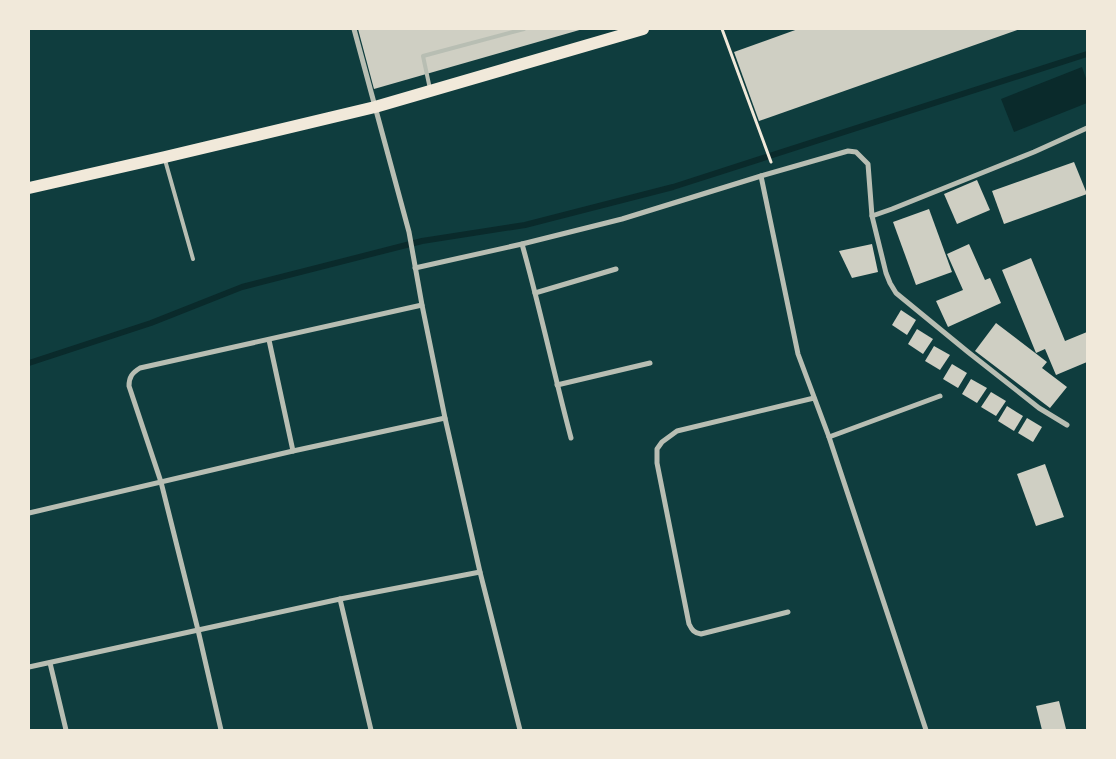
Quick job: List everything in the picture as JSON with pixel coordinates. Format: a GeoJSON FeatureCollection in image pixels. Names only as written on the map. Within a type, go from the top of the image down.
{"type":"FeatureCollection","features":[{"type":"Feature","properties":{"kind":"main road"},"geometry":{"type":"LineString","coordinates":[[29,188],[375,108],[643,29]]}},
{"type":"Feature","properties":{"kind":"street"},"geometry":{"type":"LineString","coordinates":[[354,29],[409,232],[445,418],[480,572],[520,730]]}},
{"type":"Feature","properties":{"kind":"street"},"geometry":{"type":"LineString","coordinates":[[872,216],[1034,152],[1087,128]]}},
{"type":"Feature","properties":{"kind":"street"},"geometry":{"type":"LineString","coordinates":[[416,268],[622,219],[848,151],[856,152],[868,164],[872,216],[886,273],[896,293],[1039,408],[1067,425]]}},
{"type":"Feature","properties":{"kind":"street"},"geometry":{"type":"LineString","coordinates":[[761,176],[798,354],[829,437],[926,730]]}},
{"type":"Feature","properties":{"kind":"street"},"geometry":{"type":"LineString","coordinates":[[522,244],[571,438]]}},
{"type":"Feature","properties":{"kind":"street"},"geometry":{"type":"LineString","coordinates":[[535,293],[616,269]]}},
{"type":"Feature","properties":{"kind":"street"},"geometry":{"type":"LineString","coordinates":[[222,730],[161,482],[129,386],[129,378],[140,368],[422,305]]}},
{"type":"Feature","properties":{"kind":"street"},"geometry":{"type":"LineString","coordinates":[[269,340],[293,451]]}},
{"type":"Feature","properties":{"kind":"street"},"geometry":{"type":"LineString","coordinates":[[557,385],[650,363]]}},
{"type":"Feature","properties":{"kind":"street"},"geometry":{"type":"LineString","coordinates":[[829,437],[940,396]]}},
{"type":"Feature","properties":{"kind":"street"},"geometry":{"type":"LineString","coordinates":[[788,612],[700,634],[691,629],[657,463],[657,449],[662,442],[677,431],[814,398]]}},
{"type":"Feature","properties":{"kind":"street"},"geometry":{"type":"LineString","coordinates":[[29,513],[293,451],[445,418]]}},
{"type":"Feature","properties":{"kind":"street"},"geometry":{"type":"LineString","coordinates":[[29,667],[340,599],[480,572]]}},
{"type":"Feature","properties":{"kind":"street"},"geometry":{"type":"LineString","coordinates":[[340,599],[371,730]]}},
{"type":"Feature","properties":{"kind":"street"},"geometry":{"type":"LineString","coordinates":[[50,663],[66,730]]}},
{"type":"Feature","properties":{"kind":"lane"},"geometry":{"type":"LineString","coordinates":[[431,91],[423,56],[524,29]]}},
{"type":"Feature","properties":{"kind":"lane"},"geometry":{"type":"LineString","coordinates":[[165,157],[193,259]]}},
{"type":"Feature","properties":{"kind":"path"},"geometry":{"type":"LineString","coordinates":[[722,29],[771,161]]}},
{"type":"Feature","properties":{"kind":"water"},"geometry":{"type":"Polygon","coordinates":[[[1082,67],[1087,81],[1087,103],[1014,132],[1001,99],[1082,67]]]}},
{"type":"Feature","properties":{"kind":"building"},"geometry":{"type":"Polygon","coordinates":[[[358,29],[583,29],[374,89],[358,29]]]}},
{"type":"Feature","properties":{"kind":"building"},"geometry":{"type":"Polygon","coordinates":[[[798,29],[1020,29],[759,121],[734,52],[798,29]]]}},
{"type":"Feature","properties":{"kind":"building"},"geometry":{"type":"Polygon","coordinates":[[[1074,162],[1087,194],[1004,224],[992,191],[1074,162]]]}},
{"type":"Feature","properties":{"kind":"building"},"geometry":{"type":"Polygon","coordinates":[[[977,180],[990,210],[957,224],[944,194],[977,180]]]}},
{"type":"Feature","properties":{"kind":"building"},"geometry":{"type":"Polygon","coordinates":[[[929,209],[952,272],[916,285],[893,222],[929,209]]]}},
{"type":"Feature","properties":{"kind":"building"},"geometry":{"type":"Polygon","coordinates":[[[872,244],[878,272],[852,278],[839,251],[872,244]]]}},
{"type":"Feature","properties":{"kind":"building"},"geometry":{"type":"Polygon","coordinates":[[[969,244],[985,280],[990,278],[1001,303],[948,327],[936,301],[963,290],[947,254],[969,244]]]}},
{"type":"Feature","properties":{"kind":"building"},"geometry":{"type":"Polygon","coordinates":[[[1031,258],[1065,341],[1087,332],[1087,362],[1056,375],[1045,349],[1036,353],[1002,270],[1031,258]]]}},
{"type":"Feature","properties":{"kind":"building"},"geometry":{"type":"Polygon","coordinates":[[[901,310],[916,320],[907,335],[892,325],[901,310]]]}},
{"type":"Feature","properties":{"kind":"building"},"geometry":{"type":"Polygon","coordinates":[[[996,323],[1047,362],[1042,368],[1067,387],[1050,408],[975,351],[996,323]]]}},
{"type":"Feature","properties":{"kind":"building"},"geometry":{"type":"Polygon","coordinates":[[[917,329],[933,339],[923,354],[908,344],[917,329]]]}},
{"type":"Feature","properties":{"kind":"building"},"geometry":{"type":"Polygon","coordinates":[[[934,346],[950,355],[940,370],[925,361],[934,346]]]}},
{"type":"Feature","properties":{"kind":"building"},"geometry":{"type":"Polygon","coordinates":[[[952,364],[967,373],[958,388],[943,379],[952,364]]]}},
{"type":"Feature","properties":{"kind":"building"},"geometry":{"type":"Polygon","coordinates":[[[971,379],[987,388],[977,403],[962,394],[971,379]]]}},
{"type":"Feature","properties":{"kind":"building"},"geometry":{"type":"Polygon","coordinates":[[[991,392],[1006,401],[996,416],[981,407],[991,392]]]}},
{"type":"Feature","properties":{"kind":"building"},"geometry":{"type":"Polygon","coordinates":[[[1007,406],[1023,416],[1014,431],[998,421],[1007,406]]]}},
{"type":"Feature","properties":{"kind":"building"},"geometry":{"type":"Polygon","coordinates":[[[1027,418],[1042,427],[1033,442],[1018,433],[1027,418]]]}},
{"type":"Feature","properties":{"kind":"building"},"geometry":{"type":"Polygon","coordinates":[[[1045,464],[1064,517],[1036,526],[1017,474],[1045,464]]]}},
{"type":"Feature","properties":{"kind":"building"},"geometry":{"type":"Polygon","coordinates":[[[1059,701],[1066,729],[1042,730],[1036,706],[1059,701]]]}},
{"type":"Feature","properties":{"kind":"waterway"},"geometry":{"type":"LineString","coordinates":[[29,363],[151,323],[242,287],[422,241],[525,225],[673,187],[1087,54]]}}]}
